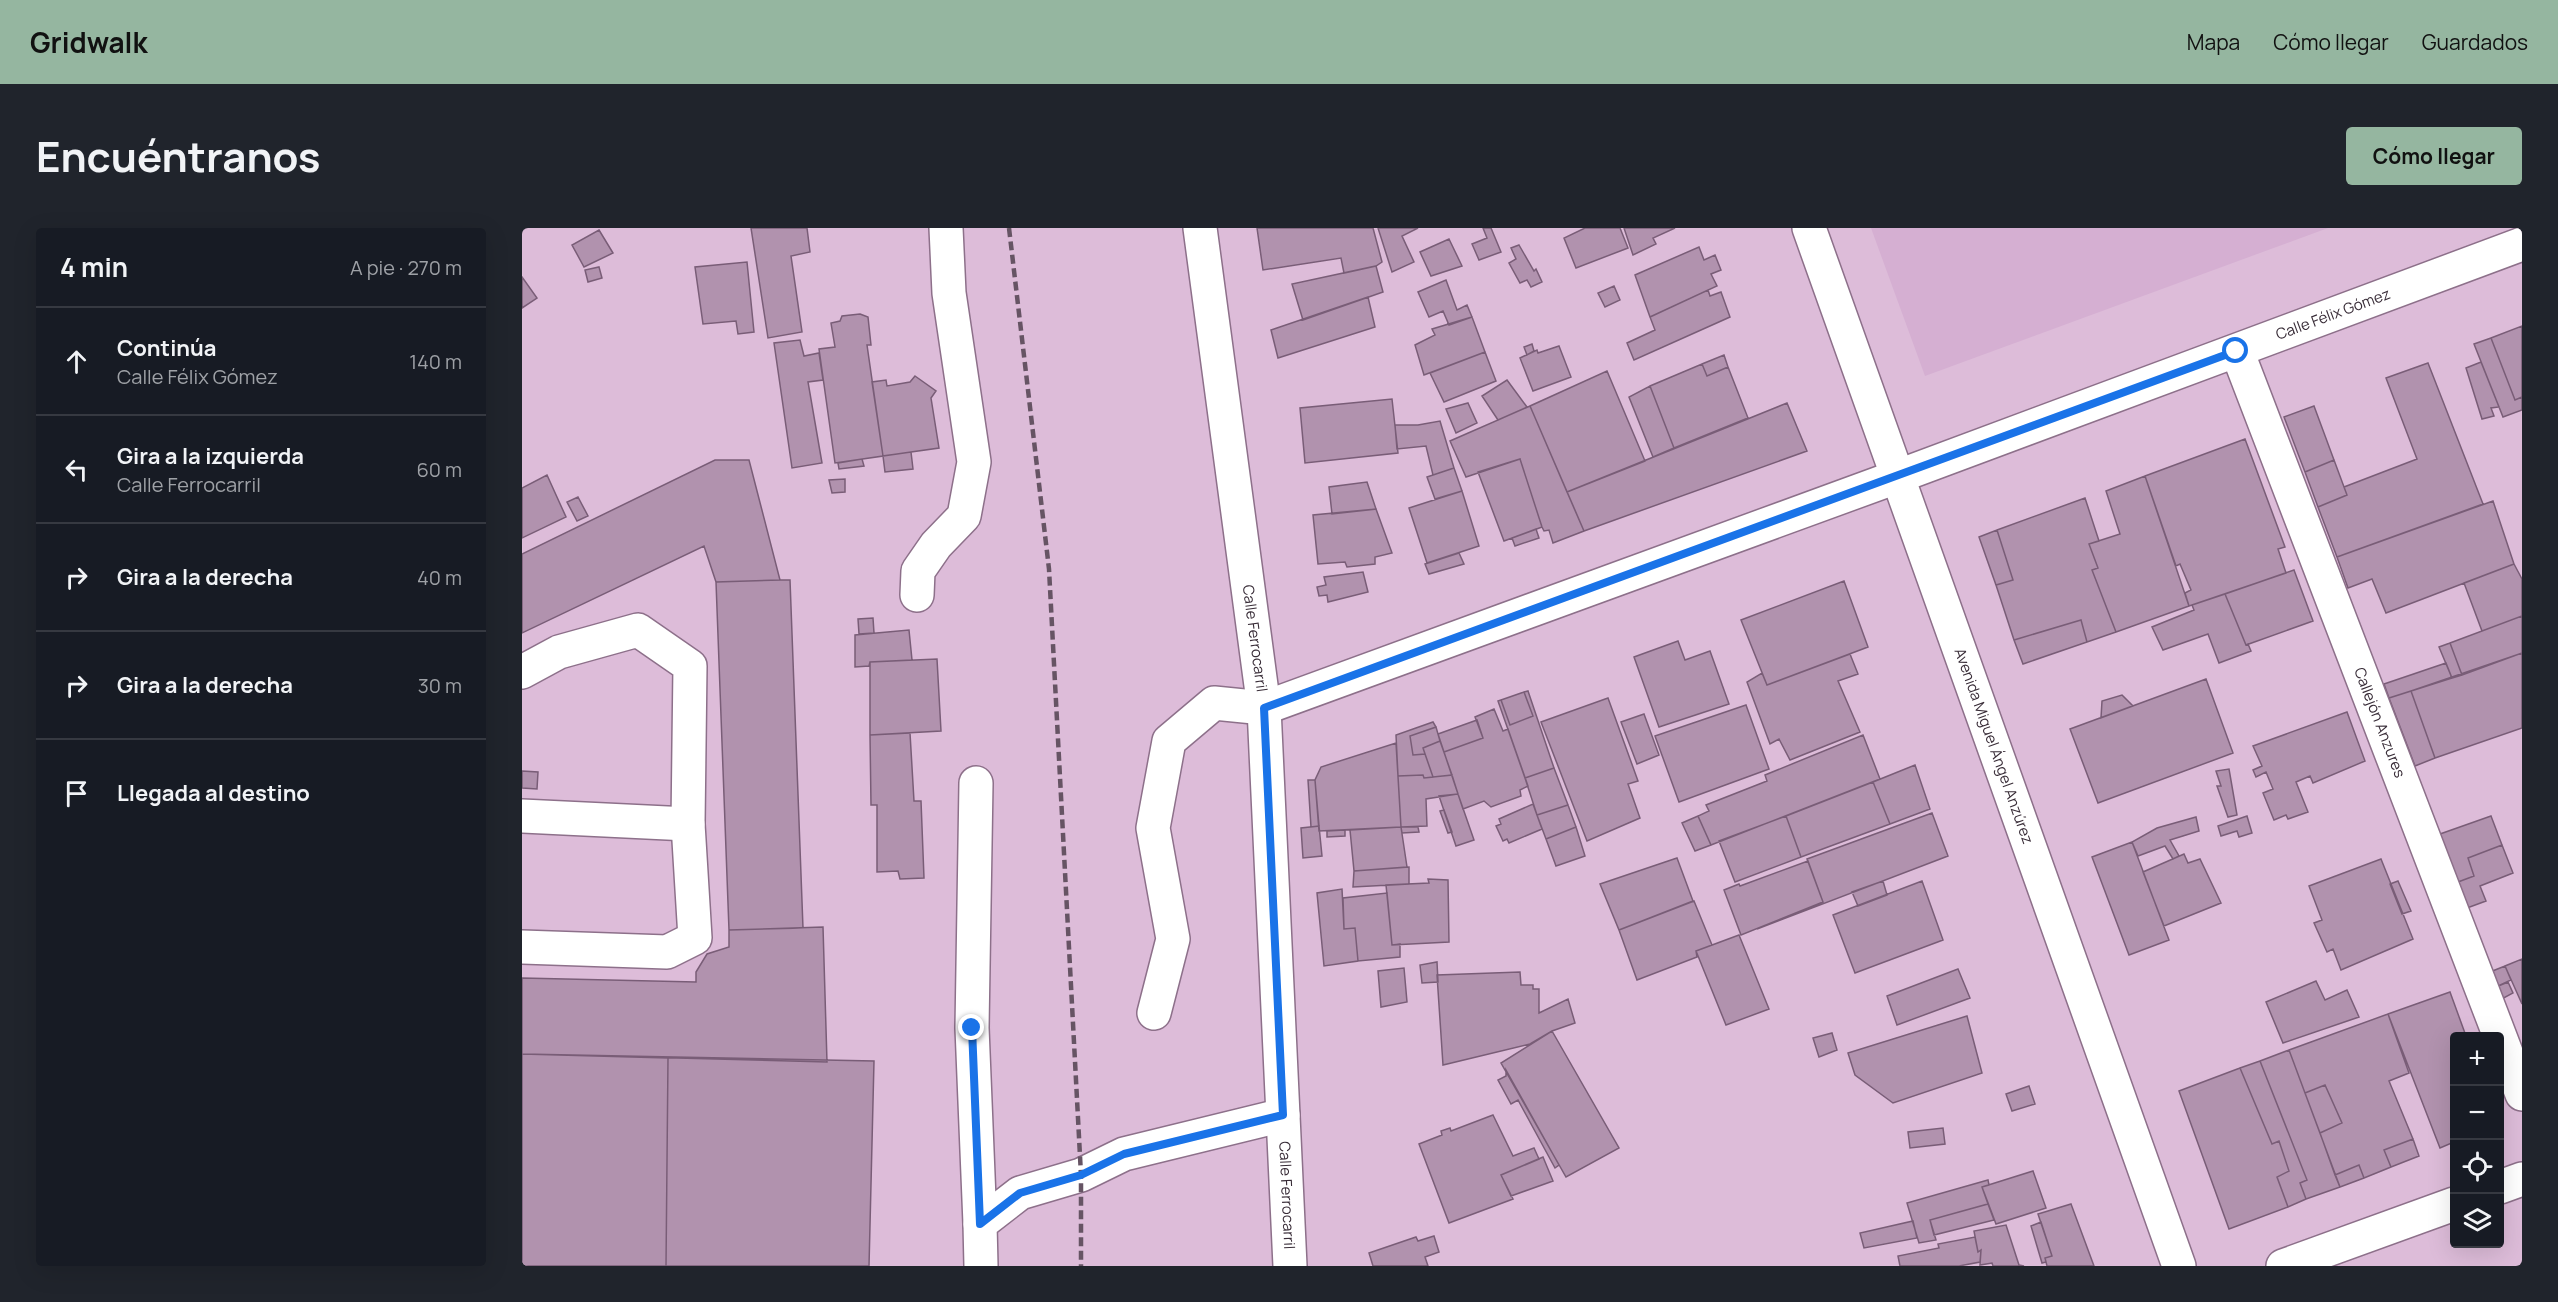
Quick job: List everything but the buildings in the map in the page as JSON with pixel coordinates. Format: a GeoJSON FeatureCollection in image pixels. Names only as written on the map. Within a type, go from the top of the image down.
{"type":"FeatureCollection","features":[{"type":"Feature","properties":{"kind":"street"},"geometry":{"type":"LineString","coordinates":[[917,595],[918,571],[936,545],[964,516],[974,462],[949,293],[946,228]]}},
{"type":"Feature","properties":{"kind":"street","name":"Calle Ferrocarril"},"geometry":{"type":"LineString","coordinates":[[1200,228],[1264,708],[1290,1266]]}},
{"type":"Feature","properties":{"kind":"street","name":"Avenida Miguel Ángel Anzúrez"},"geometry":{"type":"LineString","coordinates":[[1809,228],[2179,1266]]}},
{"type":"Feature","properties":{"kind":"street","name":"Calle Félix Gómez"},"geometry":{"type":"LineString","coordinates":[[1264,708],[1899,476],[2522,244]]}},
{"type":"Feature","properties":{"kind":"street","name":"Callejón Anzures"},"geometry":{"type":"LineString","coordinates":[[2236,351],[2522,1094]]}},
{"type":"Feature","properties":{"kind":"street"},"geometry":{"type":"LineString","coordinates":[[522,672],[559,652],[638,630],[690,666],[688,824],[695,938],[667,952],[522,946]]}},
{"type":"Feature","properties":{"kind":"street"},"geometry":{"type":"LineString","coordinates":[[1154,1013],[1173,939],[1153,828],[1169,741],[1214,703],[1264,708]]}},
{"type":"Feature","properties":{"kind":"street"},"geometry":{"type":"LineString","coordinates":[[976,783],[972,1028],[981,1266]]}},
{"type":"Feature","properties":{"kind":"street"},"geometry":{"type":"LineString","coordinates":[[522,816],[688,824]]}},
{"type":"Feature","properties":{"kind":"street"},"geometry":{"type":"LineString","coordinates":[[980,1224],[1020,1193],[1081,1175],[1124,1154],[1283,1115]]}},
{"type":"Feature","properties":{"kind":"street"},"geometry":{"type":"LineString","coordinates":[[2504,1185],[2522,1179]]}},
{"type":"Feature","properties":{"kind":"street"},"geometry":{"type":"LineString","coordinates":[[2283,1266],[2450,1205]]}},
{"type":"Feature","properties":{"kind":"shaded area"},"geometry":{"type":"Polygon","coordinates":[[[1871,228],[2328,228],[1925,376],[1871,228]]]}},
{"type":"Feature","properties":{"kind":"railway"},"geometry":{"type":"LineString","coordinates":[[1009,228],[1049,569],[1081,1175],[1081,1266]]}},
{"type":"Feature","properties":{"kind":"route"},"geometry":{"type":"LineString","coordinates":[[972,1028],[980,1224],[1020,1193],[1081,1175],[1124,1154],[1283,1115],[1264,708],[2236,351]]}}]}
